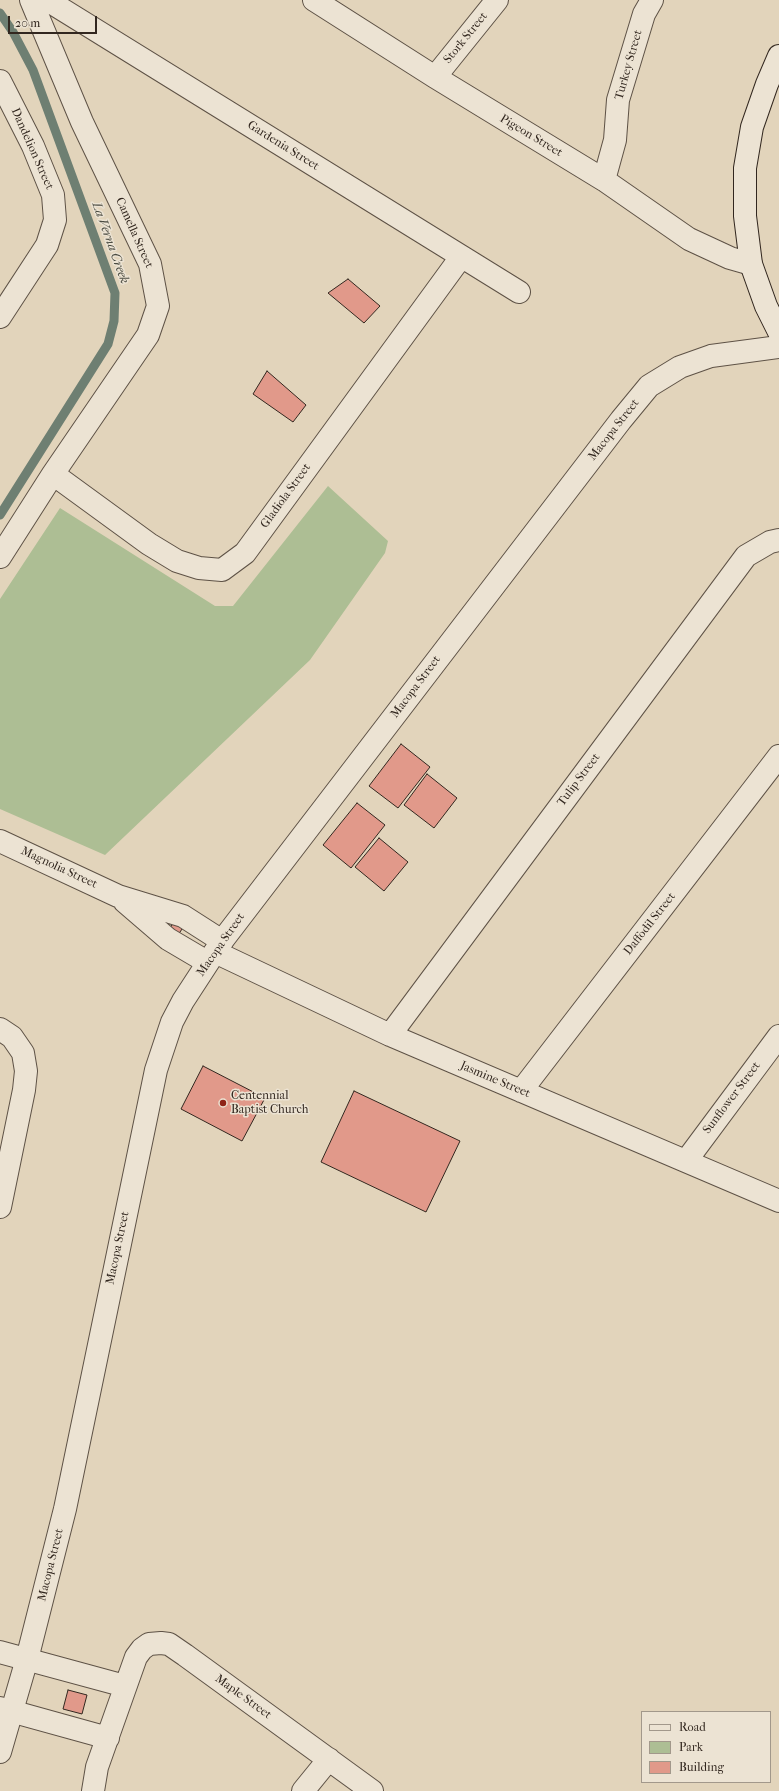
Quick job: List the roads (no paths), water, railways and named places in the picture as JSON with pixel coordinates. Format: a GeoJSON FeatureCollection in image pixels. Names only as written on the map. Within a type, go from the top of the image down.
{"type":"FeatureCollection","features":[{"type":"Feature","properties":{"kind":"street","name":"Camella Street"},"geometry":{"type":"LineString","coordinates":[[0,557],[53,474],[148,335],[158,306],[150,264],[82,122],[31,0]]}},
{"type":"Feature","properties":{"kind":"street","name":"Gardenia Street"},"geometry":{"type":"LineString","coordinates":[[47,0],[519,292]]}},
{"type":"Feature","properties":{"kind":"street","name":"Pigeon Street"},"geometry":{"type":"LineString","coordinates":[[314,0],[339,6],[435,77],[604,180],[689,239],[730,258],[751,264]]}},
{"type":"Feature","properties":{"kind":"street","name":"Stork Street"},"geometry":{"type":"LineString","coordinates":[[435,77],[497,0]]}},
{"type":"Feature","properties":{"kind":"street","name":"Turkey Street"},"geometry":{"type":"LineString","coordinates":[[604,180],[615,140],[618,100],[644,14],[652,0]]}},
{"type":"Feature","properties":{"kind":"street"},"geometry":{"type":"LineString","coordinates":[[779,56],[767,84],[752,127],[745,168],[745,216],[751,264],[766,306],[779,332]]}},
{"type":"Feature","properties":{"kind":"street","name":"Dandelion Street"},"geometry":{"type":"LineString","coordinates":[[0,81],[33,146],[53,195],[55,220],[47,245],[0,317]]}},
{"type":"Feature","properties":{"kind":"street","name":"Gladiola Street"},"geometry":{"type":"LineString","coordinates":[[53,474],[149,544],[177,562],[199,568],[222,570],[245,553],[461,257]]}},
{"type":"Feature","properties":{"kind":"street","name":"Macopa Street"},"geometry":{"type":"LineString","coordinates":[[0,1752],[6,1710],[27,1659],[65,1509],[156,1070],[172,1022],[215,951],[620,420],[649,386],[680,366],[711,356],[779,347]]}},
{"type":"Feature","properties":{"kind":"street","name":"Tulip Street"},"geometry":{"type":"LineString","coordinates":[[390,1035],[746,556],[770,542],[779,540]]}},
{"type":"Feature","properties":{"kind":"street","name":"Daffodil Street"},"geometry":{"type":"LineString","coordinates":[[521,1091],[779,756]]}},
{"type":"Feature","properties":{"kind":"street","name":"Magnolia Street"},"geometry":{"type":"LineString","coordinates":[[0,841],[118,896],[168,939],[215,951]]}},
{"type":"Feature","properties":{"kind":"street","name":"Jasmine Street"},"geometry":{"type":"LineString","coordinates":[[215,951],[390,1035],[779,1201]]}},
{"type":"Feature","properties":{"kind":"street"},"geometry":{"type":"LineString","coordinates":[[0,1029],[12,1037],[23,1053],[26,1071],[24,1090],[1,1196]]}},
{"type":"Feature","properties":{"kind":"street","name":"Sunflower Street"},"geometry":{"type":"LineString","coordinates":[[686,1161],[779,1036]]}},
{"type":"Feature","properties":{"kind":"street","name":"Maple Street"},"geometry":{"type":"LineString","coordinates":[[93,1791],[97,1767],[136,1657],[142,1649],[149,1644],[161,1643],[169,1644],[372,1791]]}},
{"type":"Feature","properties":{"kind":"street"},"geometry":{"type":"LineString","coordinates":[[0,1652],[125,1686]]}},
{"type":"Feature","properties":{"kind":"street"},"geometry":{"type":"LineString","coordinates":[[6,1710],[108,1738]]}},
{"type":"Feature","properties":{"kind":"street"},"geometry":{"type":"LineString","coordinates":[[303,1791],[329,1759]]}},
{"type":"Feature","properties":{"kind":"waterway","name":"La Verna Creek"},"geometry":{"type":"LineString","coordinates":[[0,13],[13,32],[33,70],[115,293],[114,321],[108,344],[0,515]]}},
{"type":"Feature","properties":{"kind":"place","name":"Centennial Baptist Church"},"geometry":{"type":"Point","coordinates":[223,1103]}}]}
